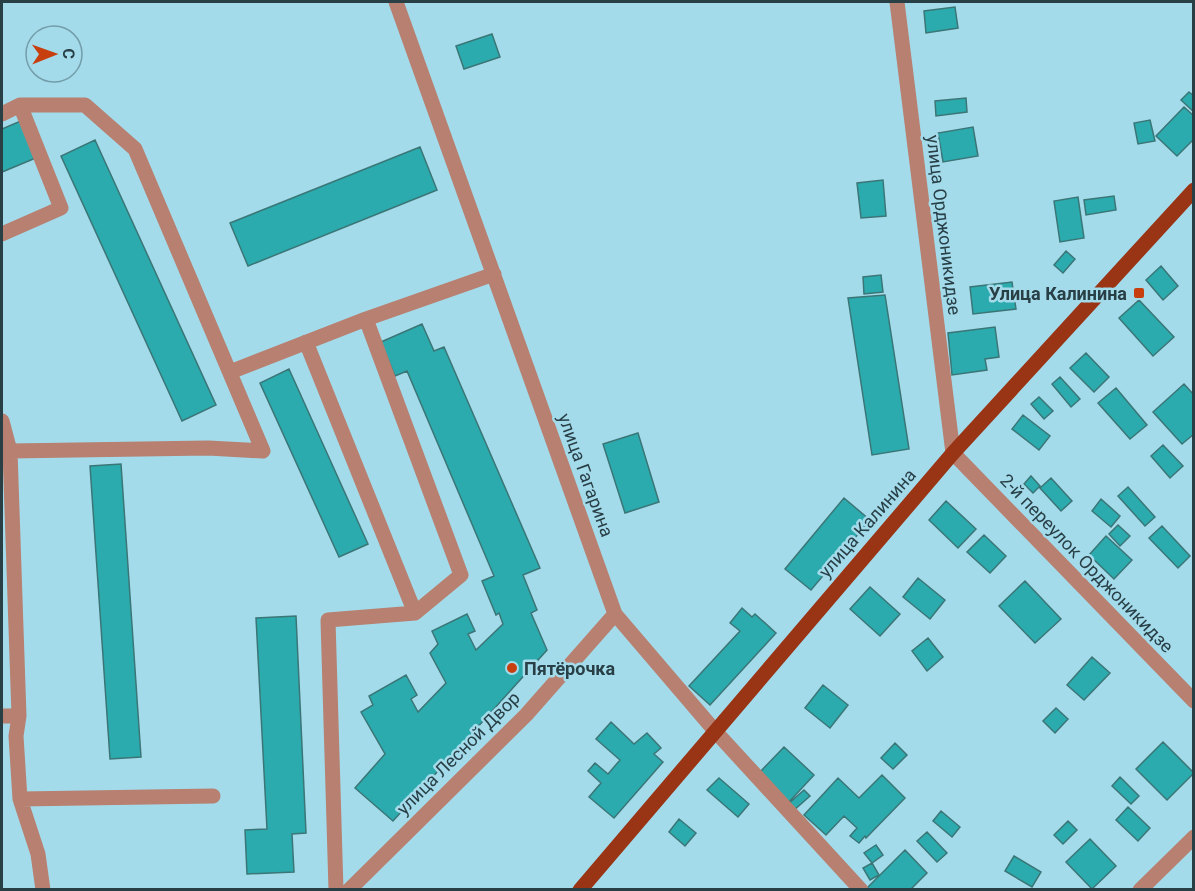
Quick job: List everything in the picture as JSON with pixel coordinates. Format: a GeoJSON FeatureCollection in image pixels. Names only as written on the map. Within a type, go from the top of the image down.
{"type":"FeatureCollection","features":[{"type":"Feature","properties":{"kind":"main road","name":"улица Калинина"},"geometry":{"type":"LineString","coordinates":[[580,890],[953,453],[1194,190]]}},
{"type":"Feature","properties":{"kind":"street","name":"улица Гагарина"},"geometry":{"type":"LineString","coordinates":[[396,2],[615,614],[714,731],[861,890]]}},
{"type":"Feature","properties":{"kind":"street","name":"улица Орджоникидзе"},"geometry":{"type":"LineString","coordinates":[[897,2],[953,453]]}},
{"type":"Feature","properties":{"kind":"street"},"geometry":{"type":"LineString","coordinates":[[2,234],[61,208],[20,105]]}},
{"type":"Feature","properties":{"kind":"street"},"geometry":{"type":"LineString","coordinates":[[2,114],[20,105],[85,105],[135,150],[263,452],[208,448],[6,451]]}},
{"type":"Feature","properties":{"kind":"street"},"geometry":{"type":"LineString","coordinates":[[230,372],[366,319],[494,274]]}},
{"type":"Feature","properties":{"kind":"street"},"geometry":{"type":"LineString","coordinates":[[336,890],[328,620],[415,613],[461,575],[366,319]]}},
{"type":"Feature","properties":{"kind":"street"},"geometry":{"type":"LineString","coordinates":[[306,342],[415,613]]}},
{"type":"Feature","properties":{"kind":"street"},"geometry":{"type":"LineString","coordinates":[[2,421],[6,451],[20,716],[16,736],[20,799],[39,854],[43,890]]}},
{"type":"Feature","properties":{"kind":"street","name":"2-й переулок Орджоникидзе"},"geometry":{"type":"LineString","coordinates":[[953,453],[1194,701]]}},
{"type":"Feature","properties":{"kind":"street","name":"улица Лесной Двор"},"geometry":{"type":"LineString","coordinates":[[349,890],[526,715],[615,614]]}},
{"type":"Feature","properties":{"kind":"street"},"geometry":{"type":"LineString","coordinates":[[2,716],[20,716]]}},
{"type":"Feature","properties":{"kind":"street"},"geometry":{"type":"LineString","coordinates":[[20,799],[213,796]]}},
{"type":"Feature","properties":{"kind":"street"},"geometry":{"type":"LineString","coordinates":[[1140,890],[1194,837]]}},
{"type":"Feature","properties":{"kind":"building"},"geometry":{"type":"Polygon","coordinates":[[[955,7],[958,28],[926,33],[924,11],[955,7]]]}},
{"type":"Feature","properties":{"kind":"building"},"geometry":{"type":"Polygon","coordinates":[[[492,34],[500,57],[464,69],[456,46],[492,34]]]}},
{"type":"Feature","properties":{"kind":"building"},"geometry":{"type":"Polygon","coordinates":[[[1189,92],[1194,96],[1194,112],[1181,100],[1189,92]]]}},
{"type":"Feature","properties":{"kind":"building"},"geometry":{"type":"Polygon","coordinates":[[[966,98],[967,112],[936,116],[935,101],[966,98]]]}},
{"type":"Feature","properties":{"kind":"building"},"geometry":{"type":"Polygon","coordinates":[[[1184,107],[1194,116],[1194,139],[1177,156],[1156,136],[1184,107]]]}},
{"type":"Feature","properties":{"kind":"building"},"geometry":{"type":"Polygon","coordinates":[[[23,120],[38,157],[2,172],[2,129],[23,120]]]}},
{"type":"Feature","properties":{"kind":"building"},"geometry":{"type":"Polygon","coordinates":[[[1150,120],[1155,141],[1138,144],[1134,123],[1150,120]]]}},
{"type":"Feature","properties":{"kind":"building"},"geometry":{"type":"Polygon","coordinates":[[[973,127],[978,156],[943,162],[938,133],[973,127]]]}},
{"type":"Feature","properties":{"kind":"building"},"geometry":{"type":"Polygon","coordinates":[[[95,140],[216,405],[182,421],[61,156],[95,140]]]}},
{"type":"Feature","properties":{"kind":"building"},"geometry":{"type":"Polygon","coordinates":[[[420,147],[437,190],[248,266],[230,223],[420,147]]]}},
{"type":"Feature","properties":{"kind":"building"},"geometry":{"type":"Polygon","coordinates":[[[883,180],[886,216],[861,218],[857,183],[883,180]]]}},
{"type":"Feature","properties":{"kind":"building"},"geometry":{"type":"Polygon","coordinates":[[[1114,196],[1116,210],[1086,215],[1084,200],[1114,196]]]}},
{"type":"Feature","properties":{"kind":"building"},"geometry":{"type":"Polygon","coordinates":[[[1078,197],[1084,238],[1060,242],[1054,201],[1078,197]]]}},
{"type":"Feature","properties":{"kind":"building"},"geometry":{"type":"Polygon","coordinates":[[[1066,251],[1075,259],[1063,273],[1054,265],[1066,251]]]}},
{"type":"Feature","properties":{"kind":"building"},"geometry":{"type":"Polygon","coordinates":[[[1161,266],[1178,286],[1163,300],[1146,280],[1161,266]]]}},
{"type":"Feature","properties":{"kind":"building"},"geometry":{"type":"Polygon","coordinates":[[[881,275],[883,292],[864,294],[863,277],[881,275]]]}},
{"type":"Feature","properties":{"kind":"building"},"geometry":{"type":"Polygon","coordinates":[[[1012,282],[1016,309],[973,314],[970,287],[1012,282]]]}},
{"type":"Feature","properties":{"kind":"building"},"geometry":{"type":"Polygon","coordinates":[[[885,295],[909,449],[872,455],[848,298],[885,295]]]}},
{"type":"Feature","properties":{"kind":"building"},"geometry":{"type":"Polygon","coordinates":[[[1139,300],[1174,337],[1153,356],[1119,318],[1139,300]]]}},
{"type":"Feature","properties":{"kind":"building"},"geometry":{"type":"Polygon","coordinates":[[[422,324],[434,351],[444,347],[540,568],[523,575],[537,610],[531,613],[547,650],[393,821],[355,788],[385,754],[361,712],[373,705],[369,696],[406,675],[417,695],[411,699],[418,712],[446,683],[430,653],[438,644],[432,631],[467,614],[475,631],[468,634],[476,650],[503,624],[499,613],[496,615],[482,581],[494,576],[407,371],[395,376],[381,342],[422,324]]]}},
{"type":"Feature","properties":{"kind":"building"},"geometry":{"type":"Polygon","coordinates":[[[995,327],[999,357],[985,359],[987,370],[952,375],[948,333],[995,327]]]}},
{"type":"Feature","properties":{"kind":"building"},"geometry":{"type":"Polygon","coordinates":[[[1086,353],[1109,377],[1094,392],[1070,368],[1086,353]]]}},
{"type":"Feature","properties":{"kind":"building"},"geometry":{"type":"Polygon","coordinates":[[[289,369],[368,544],[339,557],[260,383],[289,369]]]}},
{"type":"Feature","properties":{"kind":"building"},"geometry":{"type":"Polygon","coordinates":[[[1060,377],[1080,399],[1071,407],[1052,384],[1060,377]]]}},
{"type":"Feature","properties":{"kind":"building"},"geometry":{"type":"Polygon","coordinates":[[[1184,384],[1194,395],[1194,434],[1182,444],[1153,412],[1184,384]]]}},
{"type":"Feature","properties":{"kind":"building"},"geometry":{"type":"Polygon","coordinates":[[[1116,388],[1147,425],[1130,439],[1098,403],[1116,388]]]}},
{"type":"Feature","properties":{"kind":"building"},"geometry":{"type":"Polygon","coordinates":[[[1039,397],[1053,411],[1044,419],[1031,404],[1039,397]]]}},
{"type":"Feature","properties":{"kind":"building"},"geometry":{"type":"Polygon","coordinates":[[[1023,415],[1050,436],[1039,450],[1012,429],[1023,415]]]}},
{"type":"Feature","properties":{"kind":"building"},"geometry":{"type":"Polygon","coordinates":[[[638,433],[659,502],[625,513],[603,444],[638,433]]]}},
{"type":"Feature","properties":{"kind":"building"},"geometry":{"type":"Polygon","coordinates":[[[1163,445],[1183,466],[1170,478],[1151,456],[1163,445]]]}},
{"type":"Feature","properties":{"kind":"building"},"geometry":{"type":"Polygon","coordinates":[[[121,464],[141,757],[110,759],[90,466],[121,464]]]}},
{"type":"Feature","properties":{"kind":"building"},"geometry":{"type":"Polygon","coordinates":[[[1031,476],[1040,486],[1033,493],[1024,484],[1031,476]]]}},
{"type":"Feature","properties":{"kind":"building"},"geometry":{"type":"Polygon","coordinates":[[[1051,478],[1072,501],[1061,511],[1040,488],[1051,478]]]}},
{"type":"Feature","properties":{"kind":"building"},"geometry":{"type":"Polygon","coordinates":[[[1128,487],[1155,517],[1145,526],[1118,496],[1128,487]]]}},
{"type":"Feature","properties":{"kind":"building"},"geometry":{"type":"Polygon","coordinates":[[[844,498],[870,520],[811,590],[785,569],[844,498]]]}},
{"type":"Feature","properties":{"kind":"building"},"geometry":{"type":"Polygon","coordinates":[[[1101,499],[1120,516],[1111,527],[1092,511],[1101,499]]]}},
{"type":"Feature","properties":{"kind":"building"},"geometry":{"type":"Polygon","coordinates":[[[946,501],[976,529],[958,548],[929,520],[946,501]]]}},
{"type":"Feature","properties":{"kind":"building"},"geometry":{"type":"Polygon","coordinates":[[[1118,525],[1130,536],[1120,546],[1109,534],[1118,525]]]}},
{"type":"Feature","properties":{"kind":"building"},"geometry":{"type":"Polygon","coordinates":[[[1162,526],[1190,556],[1178,568],[1149,538],[1162,526]]]}},
{"type":"Feature","properties":{"kind":"building"},"geometry":{"type":"Polygon","coordinates":[[[984,535],[1006,556],[990,573],[967,552],[984,535]]]}},
{"type":"Feature","properties":{"kind":"building"},"geometry":{"type":"Polygon","coordinates":[[[1106,536],[1132,560],[1114,579],[1089,555],[1106,536]]]}},
{"type":"Feature","properties":{"kind":"building"},"geometry":{"type":"Polygon","coordinates":[[[918,578],[945,600],[930,619],[903,597],[918,578]]]}},
{"type":"Feature","properties":{"kind":"building"},"geometry":{"type":"Polygon","coordinates":[[[1025,581],[1061,619],[1035,643],[999,606],[1025,581]]]}},
{"type":"Feature","properties":{"kind":"building"},"geometry":{"type":"Polygon","coordinates":[[[870,587],[900,614],[880,636],[850,609],[870,587]]]}},
{"type":"Feature","properties":{"kind":"building"},"geometry":{"type":"Polygon","coordinates":[[[742,608],[752,617],[755,614],[776,633],[710,705],[689,686],[740,631],[730,623],[742,608]]]}},
{"type":"Feature","properties":{"kind":"building"},"geometry":{"type":"Polygon","coordinates":[[[296,616],[306,833],[292,834],[294,872],[247,874],[245,830],[267,829],[256,618],[296,616]]]}},
{"type":"Feature","properties":{"kind":"building"},"geometry":{"type":"Polygon","coordinates":[[[928,638],[943,657],[927,671],[912,651],[928,638]]]}},
{"type":"Feature","properties":{"kind":"building"},"geometry":{"type":"Polygon","coordinates":[[[1092,657],[1110,673],[1084,700],[1067,685],[1092,657]]]}},
{"type":"Feature","properties":{"kind":"building"},"geometry":{"type":"Polygon","coordinates":[[[823,685],[848,705],[830,728],[805,708],[823,685]]]}},
{"type":"Feature","properties":{"kind":"building"},"geometry":{"type":"Polygon","coordinates":[[[1056,708],[1068,719],[1055,733],[1043,721],[1056,708]]]}},
{"type":"Feature","properties":{"kind":"building"},"geometry":{"type":"Polygon","coordinates":[[[611,722],[634,744],[647,733],[661,748],[654,754],[663,762],[614,818],[589,797],[601,783],[588,771],[595,763],[608,774],[620,760],[596,739],[611,722]]]}},
{"type":"Feature","properties":{"kind":"building"},"geometry":{"type":"Polygon","coordinates":[[[1163,742],[1194,773],[1167,800],[1136,769],[1163,742]]]}},
{"type":"Feature","properties":{"kind":"building"},"geometry":{"type":"Polygon","coordinates":[[[895,743],[907,755],[893,769],[881,758],[895,743]]]}},
{"type":"Feature","properties":{"kind":"building"},"geometry":{"type":"Polygon","coordinates":[[[784,747],[814,775],[789,802],[759,773],[784,747]]]}},
{"type":"Feature","properties":{"kind":"building"},"geometry":{"type":"Polygon","coordinates":[[[882,775],[905,798],[859,843],[850,836],[857,828],[844,816],[826,835],[804,815],[838,778],[859,798],[882,775]]]}},
{"type":"Feature","properties":{"kind":"building"},"geometry":{"type":"Polygon","coordinates":[[[1120,777],[1139,796],[1131,804],[1112,786],[1120,777]]]}},
{"type":"Feature","properties":{"kind":"building"},"geometry":{"type":"Polygon","coordinates":[[[719,778],[749,804],[738,817],[707,790],[719,778]]]}},
{"type":"Feature","properties":{"kind":"building"},"geometry":{"type":"Polygon","coordinates":[[[804,790],[810,796],[793,811],[787,805],[804,790]]]}},
{"type":"Feature","properties":{"kind":"building"},"geometry":{"type":"Polygon","coordinates":[[[1128,807],[1150,828],[1138,841],[1116,820],[1128,807]]]}},
{"type":"Feature","properties":{"kind":"building"},"geometry":{"type":"Polygon","coordinates":[[[941,811],[960,827],[952,837],[933,821],[941,811]]]}},
{"type":"Feature","properties":{"kind":"building"},"geometry":{"type":"Polygon","coordinates":[[[679,819],[696,833],[685,846],[669,832],[679,819]]]}},
{"type":"Feature","properties":{"kind":"building"},"geometry":{"type":"Polygon","coordinates":[[[1068,821],[1077,830],[1063,844],[1054,835],[1068,821]]]}},
{"type":"Feature","properties":{"kind":"building"},"geometry":{"type":"Polygon","coordinates":[[[927,832],[947,853],[937,862],[917,841],[927,832]]]}},
{"type":"Feature","properties":{"kind":"building"},"geometry":{"type":"Polygon","coordinates":[[[1090,839],[1116,866],[1092,889],[1066,862],[1090,839]]]}},
{"type":"Feature","properties":{"kind":"building"},"geometry":{"type":"Polygon","coordinates":[[[876,845],[883,855],[872,863],[864,853],[876,845]]]}},
{"type":"Feature","properties":{"kind":"building"},"geometry":{"type":"Polygon","coordinates":[[[905,850],[927,873],[910,890],[869,890],[867,888],[905,850]]]}},
{"type":"Feature","properties":{"kind":"building"},"geometry":{"type":"Polygon","coordinates":[[[1014,856],[1041,872],[1032,887],[1005,871],[1014,856]]]}},
{"type":"Feature","properties":{"kind":"building"},"geometry":{"type":"Polygon","coordinates":[[[872,863],[879,875],[870,880],[863,868],[872,863]]]}},
{"type":"Feature","properties":{"kind":"place","name":"Улица Калинина"},"geometry":{"type":"Point","coordinates":[1139,293]}},
{"type":"Feature","properties":{"kind":"place","name":"Пятёрочка"},"geometry":{"type":"Point","coordinates":[512,668]}}]}
